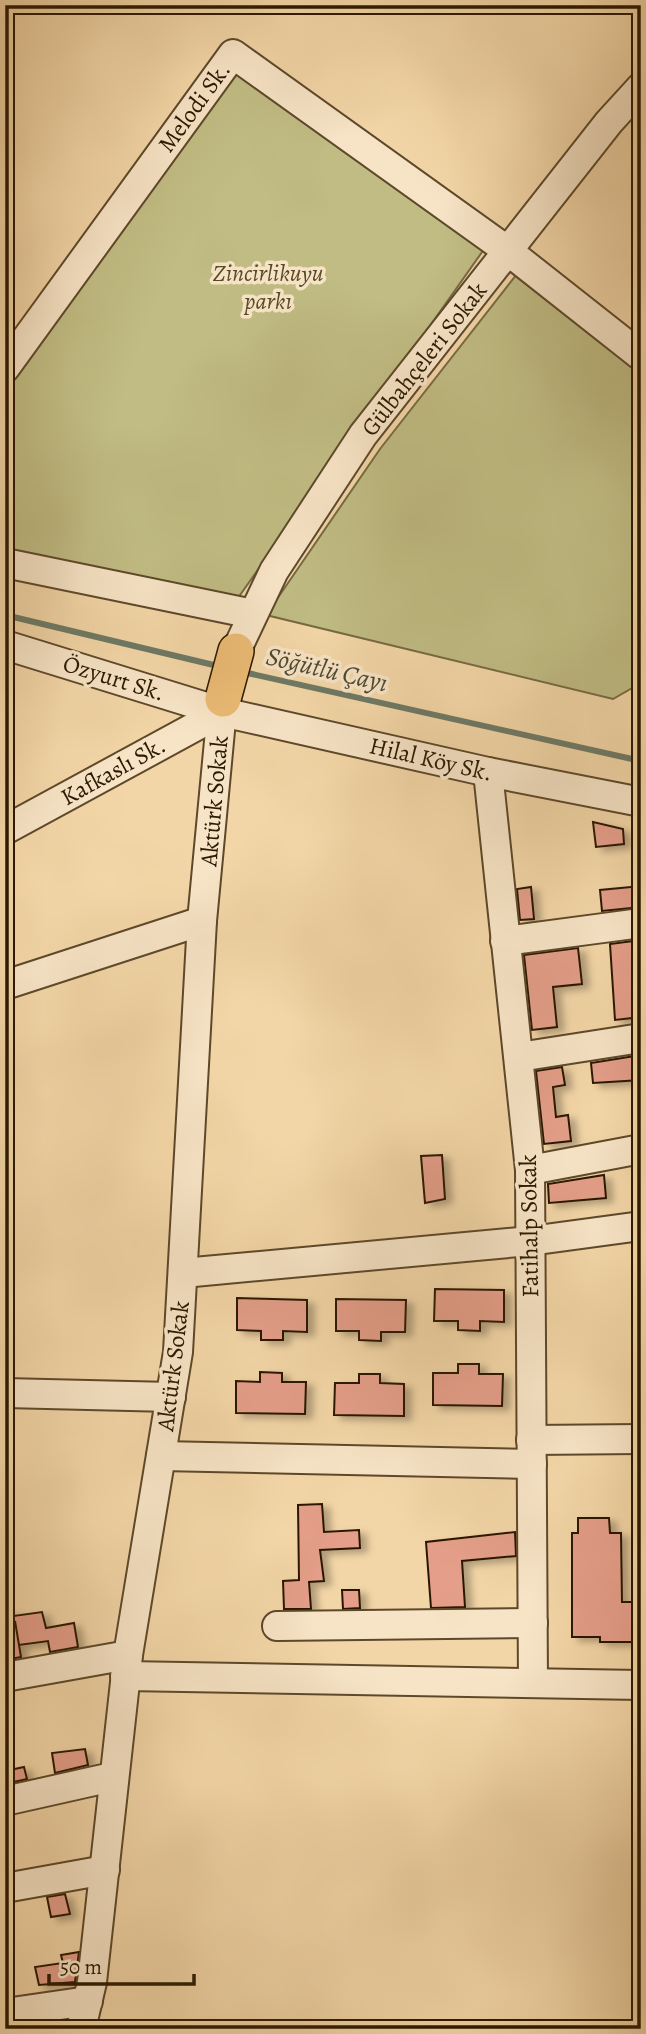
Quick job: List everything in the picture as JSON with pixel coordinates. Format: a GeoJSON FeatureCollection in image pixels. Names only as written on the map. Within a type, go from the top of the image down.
{"type":"FeatureCollection","features":[{"type":"Feature","properties":{"kind":"main road"},"geometry":{"type":"LineString","coordinates":[[222,706],[236,651]]}},
{"type":"Feature","properties":{"kind":"street","name":"Melodi Sk."},"geometry":{"type":"LineString","coordinates":[[5,368],[233,54],[508,251]]}},
{"type":"Feature","properties":{"kind":"street","name":"Gülbahçeleri Sokak"},"geometry":{"type":"LineString","coordinates":[[236,651],[274,571],[363,436],[508,251],[634,104]]}},
{"type":"Feature","properties":{"kind":"street"},"geometry":{"type":"LineString","coordinates":[[508,251],[641,356]]}},
{"type":"Feature","properties":{"kind":"street"},"geometry":{"type":"LineString","coordinates":[[5,563],[253,614]]}},
{"type":"Feature","properties":{"kind":"street","name":"Özyurt Sk."},"geometry":{"type":"LineString","coordinates":[[5,645],[222,706]]}},
{"type":"Feature","properties":{"kind":"street","name":"Hilal Köy Sk."},"geometry":{"type":"LineString","coordinates":[[222,706],[488,772],[641,802]]}},
{"type":"Feature","properties":{"kind":"street","name":"Kafkaslı Sk."},"geometry":{"type":"LineString","coordinates":[[5,831],[222,706]]}},
{"type":"Feature","properties":{"kind":"street","name":"Aktürk Sokak"},"geometry":{"type":"LineString","coordinates":[[82,2029],[106,1870],[112,1777],[126,1665],[178,1352],[202,921],[222,706]]}},
{"type":"Feature","properties":{"kind":"street","name":"Fatihalp Sokak"},"geometry":{"type":"LineString","coordinates":[[488,772],[530,1170],[533,1683]]}},
{"type":"Feature","properties":{"kind":"street"},"geometry":{"type":"LineString","coordinates":[[5,985],[202,921]]}},
{"type":"Feature","properties":{"kind":"street"},"geometry":{"type":"LineString","coordinates":[[505,941],[641,923]]}},
{"type":"Feature","properties":{"kind":"street"},"geometry":{"type":"LineString","coordinates":[[519,1057],[641,1038]]}},
{"type":"Feature","properties":{"kind":"street"},"geometry":{"type":"LineString","coordinates":[[530,1170],[641,1149]]}},
{"type":"Feature","properties":{"kind":"street"},"geometry":{"type":"LineString","coordinates":[[183,1273],[530,1241],[641,1226]]}},
{"type":"Feature","properties":{"kind":"street"},"geometry":{"type":"LineString","coordinates":[[5,1393],[171,1397]]}},
{"type":"Feature","properties":{"kind":"street"},"geometry":{"type":"LineString","coordinates":[[161,1456],[531,1452],[641,1439]]}},
{"type":"Feature","properties":{"kind":"street"},"geometry":{"type":"LineString","coordinates":[[276,1626],[533,1623]]}},
{"type":"Feature","properties":{"kind":"street"},"geometry":{"type":"LineString","coordinates":[[5,1677],[126,1665],[533,1683],[641,1685]]}},
{"type":"Feature","properties":{"kind":"street"},"geometry":{"type":"LineString","coordinates":[[5,1801],[112,1777]]}},
{"type":"Feature","properties":{"kind":"street"},"geometry":{"type":"LineString","coordinates":[[5,1888],[106,1870]]}},
{"type":"Feature","properties":{"kind":"street"},"geometry":{"type":"LineString","coordinates":[[5,2013],[88,2001]]}},
{"type":"Feature","properties":{"kind":"green space","name":"Zincirlikuyu parkı"},"geometry":{"type":"Polygon","coordinates":[[[236,61],[487,245],[233,605],[5,554],[5,389],[236,61]]]}},
{"type":"Feature","properties":{"kind":"green space"},"geometry":{"type":"Polygon","coordinates":[[[524,265],[641,348],[641,683],[613,699],[266,615],[380,449],[524,265]]]}},
{"type":"Feature","properties":{"kind":"building"},"geometry":{"type":"Polygon","coordinates":[[[593,822],[623,829],[624,844],[596,847],[593,822]]]}},
{"type":"Feature","properties":{"kind":"building"},"geometry":{"type":"Polygon","coordinates":[[[641,886],[641,907],[602,911],[600,890],[641,886]]]}},
{"type":"Feature","properties":{"kind":"building"},"geometry":{"type":"Polygon","coordinates":[[[531,887],[534,919],[520,920],[517,889],[531,887]]]}},
{"type":"Feature","properties":{"kind":"building"},"geometry":{"type":"Polygon","coordinates":[[[641,940],[641,1017],[615,1020],[610,944],[641,940]]]}},
{"type":"Feature","properties":{"kind":"building"},"geometry":{"type":"Polygon","coordinates":[[[578,948],[582,984],[553,987],[557,1027],[532,1030],[524,955],[578,948]]]}},
{"type":"Feature","properties":{"kind":"building"},"geometry":{"type":"Polygon","coordinates":[[[641,1055],[641,1080],[593,1083],[591,1063],[641,1055]]]}},
{"type":"Feature","properties":{"kind":"building"},"geometry":{"type":"Polygon","coordinates":[[[562,1067],[565,1085],[553,1087],[556,1117],[568,1115],[571,1141],[544,1144],[536,1071],[562,1067]]]}},
{"type":"Feature","properties":{"kind":"building"},"geometry":{"type":"Polygon","coordinates":[[[442,1155],[445,1199],[425,1203],[421,1156],[442,1155]]]}},
{"type":"Feature","properties":{"kind":"building"},"geometry":{"type":"Polygon","coordinates":[[[604,1175],[606,1198],[549,1203],[548,1184],[604,1175]]]}},
{"type":"Feature","properties":{"kind":"building"},"geometry":{"type":"Polygon","coordinates":[[[435,1289],[504,1290],[504,1322],[480,1321],[480,1331],[458,1330],[458,1321],[434,1321],[435,1289]]]}},
{"type":"Feature","properties":{"kind":"building"},"geometry":{"type":"Polygon","coordinates":[[[237,1298],[307,1300],[307,1332],[283,1331],[283,1340],[261,1340],[261,1331],[237,1330],[237,1298]]]}},
{"type":"Feature","properties":{"kind":"building"},"geometry":{"type":"Polygon","coordinates":[[[336,1299],[406,1300],[405,1332],[381,1332],[381,1341],[359,1340],[359,1331],[336,1331],[336,1299]]]}},
{"type":"Feature","properties":{"kind":"building"},"geometry":{"type":"Polygon","coordinates":[[[458,1364],[479,1364],[479,1374],[503,1374],[502,1406],[433,1405],[433,1373],[458,1373],[458,1364]]]}},
{"type":"Feature","properties":{"kind":"building"},"geometry":{"type":"Polygon","coordinates":[[[260,1372],[282,1373],[282,1382],[306,1382],[305,1414],[236,1413],[236,1381],[260,1382],[260,1372]]]}},
{"type":"Feature","properties":{"kind":"building"},"geometry":{"type":"Polygon","coordinates":[[[359,1374],[380,1374],[380,1383],[404,1384],[404,1416],[334,1415],[335,1383],[359,1383],[359,1374]]]}},
{"type":"Feature","properties":{"kind":"building"},"geometry":{"type":"Polygon","coordinates":[[[322,1504],[324,1532],[359,1530],[360,1548],[320,1550],[324,1581],[309,1582],[311,1609],[284,1609],[283,1581],[299,1580],[298,1505],[322,1504]]]}},
{"type":"Feature","properties":{"kind":"building"},"geometry":{"type":"Polygon","coordinates":[[[578,1518],[609,1518],[610,1533],[621,1533],[622,1602],[641,1602],[641,1642],[600,1642],[600,1637],[572,1637],[572,1533],[578,1533],[578,1518]]]}},
{"type":"Feature","properties":{"kind":"building"},"geometry":{"type":"Polygon","coordinates":[[[515,1532],[516,1556],[462,1561],[465,1607],[431,1608],[426,1542],[515,1532]]]}},
{"type":"Feature","properties":{"kind":"building"},"geometry":{"type":"Polygon","coordinates":[[[342,1590],[359,1590],[360,1608],[343,1609],[342,1590]]]}},
{"type":"Feature","properties":{"kind":"building"},"geometry":{"type":"Polygon","coordinates":[[[13,1612],[14,1616],[42,1612],[46,1628],[74,1623],[78,1647],[50,1652],[48,1641],[19,1645],[21,1657],[5,1660],[5,1613],[13,1612]]]}},
{"type":"Feature","properties":{"kind":"building"},"geometry":{"type":"Polygon","coordinates":[[[85,1749],[88,1765],[55,1773],[52,1753],[85,1749]]]}},
{"type":"Feature","properties":{"kind":"building"},"geometry":{"type":"Polygon","coordinates":[[[24,1767],[27,1779],[5,1784],[5,1771],[24,1767]]]}},
{"type":"Feature","properties":{"kind":"building"},"geometry":{"type":"Polygon","coordinates":[[[65,1894],[70,1914],[51,1917],[47,1897],[65,1894]]]}},
{"type":"Feature","properties":{"kind":"building"},"geometry":{"type":"Polygon","coordinates":[[[79,1952],[75,1982],[39,1985],[35,1967],[63,1963],[61,1955],[79,1952]]]}},
{"type":"Feature","properties":{"kind":"waterway","name":"Söğütlü Çayı"},"geometry":{"type":"LineString","coordinates":[[5,615],[222,667]]}},
{"type":"Feature","properties":{"kind":"waterway","name":"Söğütlü Çayı"},"geometry":{"type":"LineString","coordinates":[[243,672],[641,761]]}}]}
